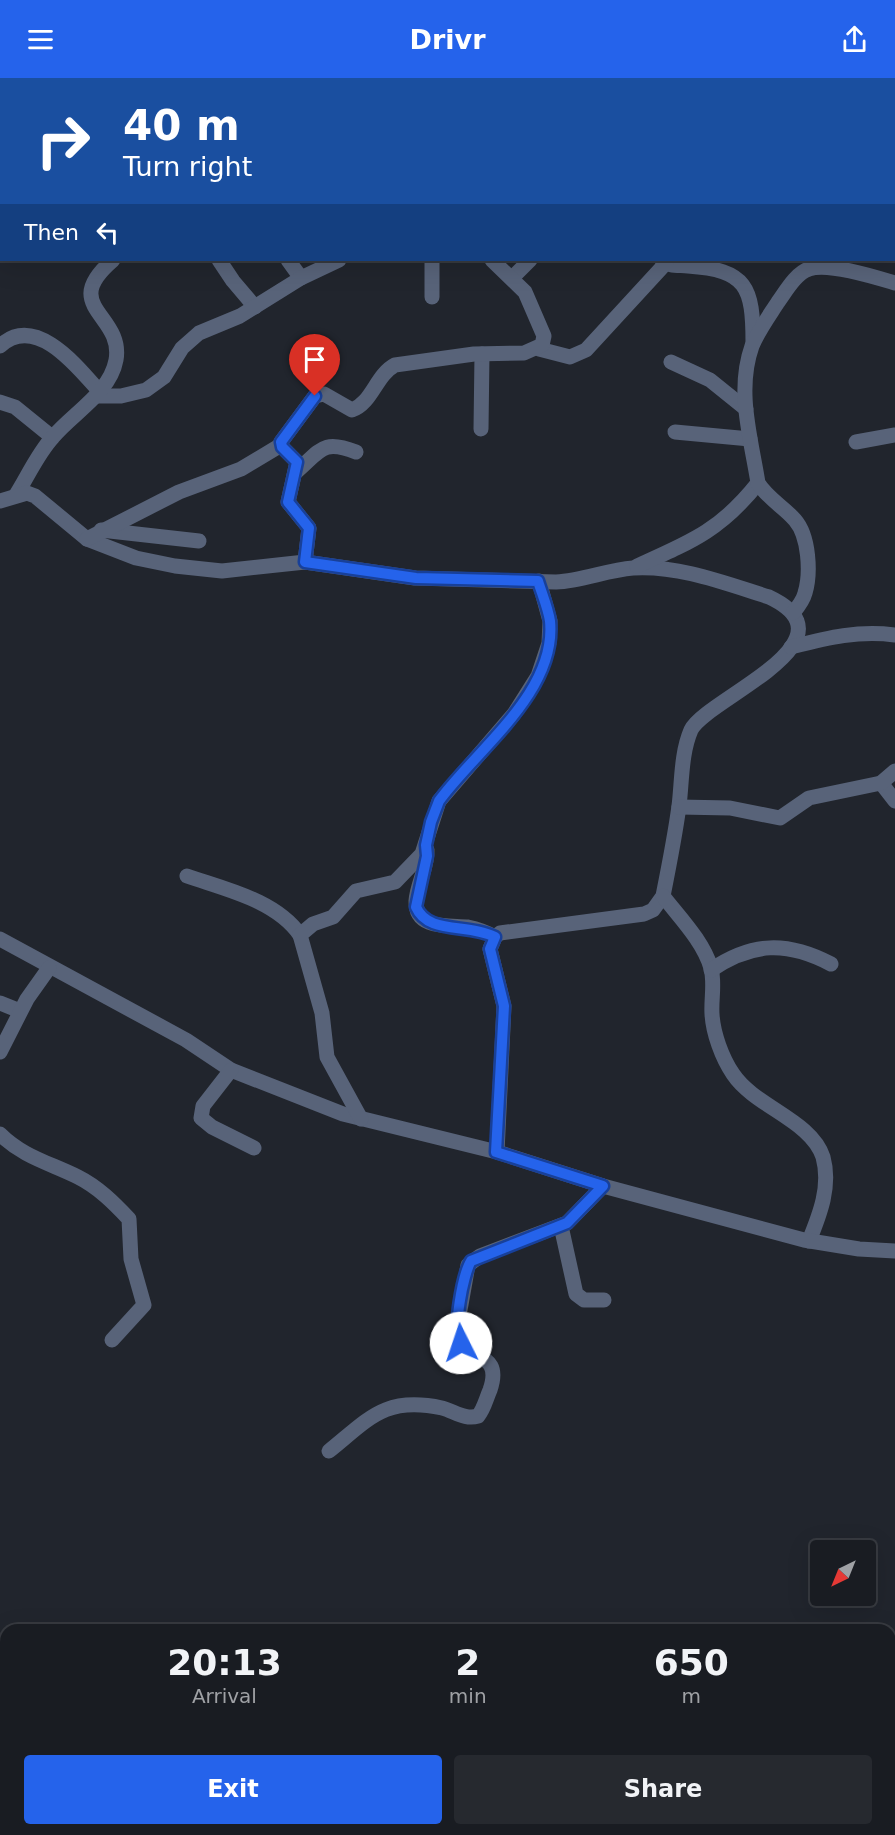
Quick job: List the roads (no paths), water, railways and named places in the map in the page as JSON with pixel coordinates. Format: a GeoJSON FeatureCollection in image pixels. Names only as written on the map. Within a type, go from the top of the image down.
{"type":"FeatureCollection","features":[{"type":"Feature","properties":{"kind":"street"},"geometry":{"type":"LineString","coordinates":[[16,495],[52,437],[97,393],[114,368],[116,347],[113,335],[91,301],[91,288],[112,261]]}},
{"type":"Feature","properties":{"kind":"street"},"geometry":{"type":"LineString","coordinates":[[220,261],[255,307]]}},
{"type":"Feature","properties":{"kind":"street"},"geometry":{"type":"LineString","coordinates":[[289,261],[302,278]]}},
{"type":"Feature","properties":{"kind":"street"},"geometry":{"type":"LineString","coordinates":[[0,346],[14,336],[26,335],[42,340],[69,358],[97,393],[121,396],[146,390],[164,377],[188,341],[337,261]]}},
{"type":"Feature","properties":{"kind":"street"},"geometry":{"type":"LineString","coordinates":[[432,261],[432,297]]}},
{"type":"Feature","properties":{"kind":"street"},"geometry":{"type":"LineString","coordinates":[[493,261],[513,277],[530,301],[544,336],[538,348]]}},
{"type":"Feature","properties":{"kind":"street"},"geometry":{"type":"LineString","coordinates":[[513,277],[529,261]]}},
{"type":"Feature","properties":{"kind":"street"},"geometry":{"type":"LineString","coordinates":[[87,539],[179,492],[241,469],[281,445],[310,401],[319,393],[352,410],[367,398],[385,372],[395,365],[482,354],[524,353],[538,348],[570,357],[586,350],[664,261],[719,268],[738,278],[749,297],[753,310],[753,343],[746,374],[746,409],[758,483],[764,492],[796,521],[804,536],[806,590],[793,613]]}},
{"type":"Feature","properties":{"kind":"street"},"geometry":{"type":"LineString","coordinates":[[753,343],[787,290],[802,272],[810,268],[824,267],[895,283]]}},
{"type":"Feature","properties":{"kind":"street"},"geometry":{"type":"LineString","coordinates":[[481,429],[482,354]]}},
{"type":"Feature","properties":{"kind":"street"},"geometry":{"type":"LineString","coordinates":[[671,362],[710,380],[746,409]]}},
{"type":"Feature","properties":{"kind":"street"},"geometry":{"type":"LineString","coordinates":[[0,402],[15,407],[52,437]]}},
{"type":"Feature","properties":{"kind":"street"},"geometry":{"type":"LineString","coordinates":[[675,432],[750,439]]}},
{"type":"Feature","properties":{"kind":"street"},"geometry":{"type":"LineString","coordinates":[[856,442],[895,435]]}},
{"type":"Feature","properties":{"kind":"street"},"geometry":{"type":"LineString","coordinates":[[281,445],[297,462],[297,471],[288,502],[309,528],[305,562]]}},
{"type":"Feature","properties":{"kind":"street"},"geometry":{"type":"LineString","coordinates":[[297,471],[328,445],[339,445],[356,452]]}},
{"type":"Feature","properties":{"kind":"street"},"geometry":{"type":"LineString","coordinates":[[0,501],[27,493],[36,496],[87,539],[136,558],[175,566],[222,571],[305,562],[416,578],[572,581],[632,568],[702,537],[735,510],[758,483]]}},
{"type":"Feature","properties":{"kind":"street"},"geometry":{"type":"LineString","coordinates":[[101,530],[199,541]]}},
{"type":"Feature","properties":{"kind":"street"},"geometry":{"type":"LineString","coordinates":[[538,581],[550,621],[549,643],[538,676],[514,714],[439,801],[431,822],[426,845],[427,856],[416,899],[418,912],[431,924],[469,928],[495,937],[512,931],[644,914],[653,910],[663,896],[688,742],[696,722],[760,679],[791,647],[797,634],[798,623],[793,613],[782,603],[744,590],[679,572],[632,568]]}},
{"type":"Feature","properties":{"kind":"street"},"geometry":{"type":"LineString","coordinates":[[791,647],[848,634],[870,632],[895,635]]}},
{"type":"Feature","properties":{"kind":"street"},"geometry":{"type":"LineString","coordinates":[[679,807],[730,808],[776,818],[782,817],[809,798],[881,783],[895,771]]}},
{"type":"Feature","properties":{"kind":"street"},"geometry":{"type":"LineString","coordinates":[[881,783],[895,801]]}},
{"type":"Feature","properties":{"kind":"street"},"geometry":{"type":"LineString","coordinates":[[300,935],[313,924],[333,917],[356,891],[395,882],[416,862],[426,845]]}},
{"type":"Feature","properties":{"kind":"street"},"geometry":{"type":"LineString","coordinates":[[187,876],[254,900],[286,921],[300,935],[322,1013],[327,1057],[361,1119]]}},
{"type":"Feature","properties":{"kind":"street"},"geometry":{"type":"LineString","coordinates":[[663,896],[691,932],[711,969],[712,1016],[718,1044],[731,1072],[753,1096],[813,1138],[823,1158],[825,1195],[809,1241]]}},
{"type":"Feature","properties":{"kind":"street"},"geometry":{"type":"LineString","coordinates":[[495,937],[490,949],[504,1006],[496,1152]]}},
{"type":"Feature","properties":{"kind":"street"},"geometry":{"type":"LineString","coordinates":[[0,939],[49,968],[186,1041],[231,1070],[288,1094],[361,1119],[496,1152],[603,1186],[809,1241],[859,1249],[895,1251]]}},
{"type":"Feature","properties":{"kind":"street"},"geometry":{"type":"LineString","coordinates":[[711,969],[734,956],[770,947],[801,951],[831,964]]}},
{"type":"Feature","properties":{"kind":"street"},"geometry":{"type":"LineString","coordinates":[[0,1052],[20,1011],[49,968]]}},
{"type":"Feature","properties":{"kind":"street"},"geometry":{"type":"LineString","coordinates":[[0,1003],[20,1011]]}},
{"type":"Feature","properties":{"kind":"street"},"geometry":{"type":"LineString","coordinates":[[231,1070],[203,1106],[201,1118],[212,1127],[254,1148]]}},
{"type":"Feature","properties":{"kind":"street"},"geometry":{"type":"LineString","coordinates":[[0,1134],[20,1152],[79,1177],[95,1187],[129,1219],[131,1259],[144,1305],[112,1340]]}},
{"type":"Feature","properties":{"kind":"street"},"geometry":{"type":"LineString","coordinates":[[329,1451],[390,1406],[429,1406],[469,1418],[478,1416],[485,1402],[493,1373],[490,1363],[458,1339],[457,1328],[468,1265],[480,1256],[561,1226],[577,1215],[603,1186]]}},
{"type":"Feature","properties":{"kind":"street"},"geometry":{"type":"LineString","coordinates":[[561,1226],[576,1294],[584,1300],[604,1300]]}}]}
